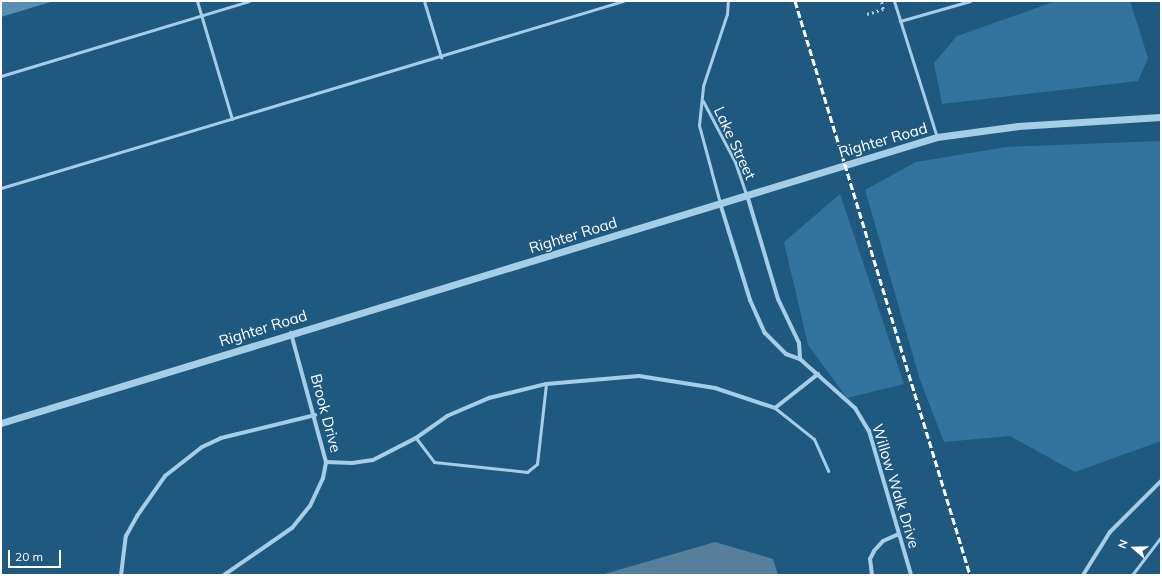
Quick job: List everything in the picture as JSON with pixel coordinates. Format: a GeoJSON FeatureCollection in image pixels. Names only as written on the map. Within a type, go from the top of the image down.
{"type":"FeatureCollection","features":[{"type":"Feature","properties":{"kind":"street","name":"Righter Road"},"geometry":{"type":"LineString","coordinates":[[1,423],[291,333],[937,137],[1018,126],[1161,117]]}},
{"type":"Feature","properties":{"kind":"street"},"geometry":{"type":"LineString","coordinates":[[746,194],[778,299],[799,343],[800,359]]}},
{"type":"Feature","properties":{"kind":"street","name":"Willow Walk Drive"},"geometry":{"type":"LineString","coordinates":[[720,203],[750,300],[765,333],[786,354],[800,359],[855,408],[869,431],[911,575]]}},
{"type":"Feature","properties":{"kind":"street","name":"Brook Drive"},"geometry":{"type":"LineString","coordinates":[[224,575],[292,528],[310,506],[326,462],[316,415],[291,333]]}},
{"type":"Feature","properties":{"kind":"street"},"geometry":{"type":"LineString","coordinates":[[326,462],[352,463],[373,460],[416,438],[447,416],[489,398],[546,384],[639,376],[715,388],[775,408],[818,374]]}},
{"type":"Feature","properties":{"kind":"street"},"geometry":{"type":"LineString","coordinates":[[121,575],[126,536],[137,516],[165,476],[202,448],[221,438],[316,415]]}},
{"type":"Feature","properties":{"kind":"street"},"geometry":{"type":"LineString","coordinates":[[1083,575],[1110,532],[1161,481]]}},
{"type":"Feature","properties":{"kind":"street"},"geometry":{"type":"LineString","coordinates":[[872,575],[870,559],[874,551],[883,541],[899,534]]}},
{"type":"Feature","properties":{"kind":"lane"},"geometry":{"type":"LineString","coordinates":[[197,1],[232,119]]}},
{"type":"Feature","properties":{"kind":"lane"},"geometry":{"type":"LineString","coordinates":[[1,76],[249,1]]}},
{"type":"Feature","properties":{"kind":"lane"},"geometry":{"type":"LineString","coordinates":[[424,1],[441,57]]}},
{"type":"Feature","properties":{"kind":"lane"},"geometry":{"type":"LineString","coordinates":[[1,188],[441,57],[623,1]]}},
{"type":"Feature","properties":{"kind":"lane","name":"Lake Street"},"geometry":{"type":"LineString","coordinates":[[720,203],[700,125],[706,69],[727,14],[728,1]]}},
{"type":"Feature","properties":{"kind":"lane"},"geometry":{"type":"LineString","coordinates":[[894,1],[937,137]]}},
{"type":"Feature","properties":{"kind":"lane"},"geometry":{"type":"LineString","coordinates":[[900,21],[970,1]]}},
{"type":"Feature","properties":{"kind":"lane","name":"Lake Street"},"geometry":{"type":"LineString","coordinates":[[703,101],[735,162],[746,194]]}},
{"type":"Feature","properties":{"kind":"lane"},"geometry":{"type":"LineString","coordinates":[[416,438],[434,462],[527,472],[537,464],[546,384]]}},
{"type":"Feature","properties":{"kind":"lane"},"geometry":{"type":"LineString","coordinates":[[775,408],[814,439],[828,471]]}},
{"type":"Feature","properties":{"kind":"lane"},"geometry":{"type":"LineString","coordinates":[[1132,575],[1161,538]]}},
{"type":"Feature","properties":{"kind":"path"},"geometry":{"type":"LineString","coordinates":[[867,14],[883,9],[881,1]]}},
{"type":"Feature","properties":{"kind":"shaded area"},"geometry":{"type":"Polygon","coordinates":[[[1056,1],[1130,1],[1148,58],[1138,81],[942,104],[934,63],[957,36],[1056,1]]]}},
{"type":"Feature","properties":{"kind":"shaded area"},"geometry":{"type":"Polygon","coordinates":[[[1161,141],[1161,441],[1075,472],[1010,436],[944,442],[920,380],[865,190],[916,162],[1006,147],[1161,141]]]}},
{"type":"Feature","properties":{"kind":"shaded area"},"geometry":{"type":"Polygon","coordinates":[[[840,194],[904,384],[847,398],[808,345],[784,242],[840,194]]]}},
{"type":"Feature","properties":{"kind":"shaded area"},"geometry":{"type":"Polygon","coordinates":[[[715,542],[773,559],[778,575],[601,575],[715,542]]]}},
{"type":"Feature","properties":{"kind":"building"},"geometry":{"type":"Polygon","coordinates":[[[1,1],[54,1],[1,17],[1,1]]]}},
{"type":"Feature","properties":{"kind":"railway"},"geometry":{"type":"LineString","coordinates":[[795,1],[970,575]]}}]}
